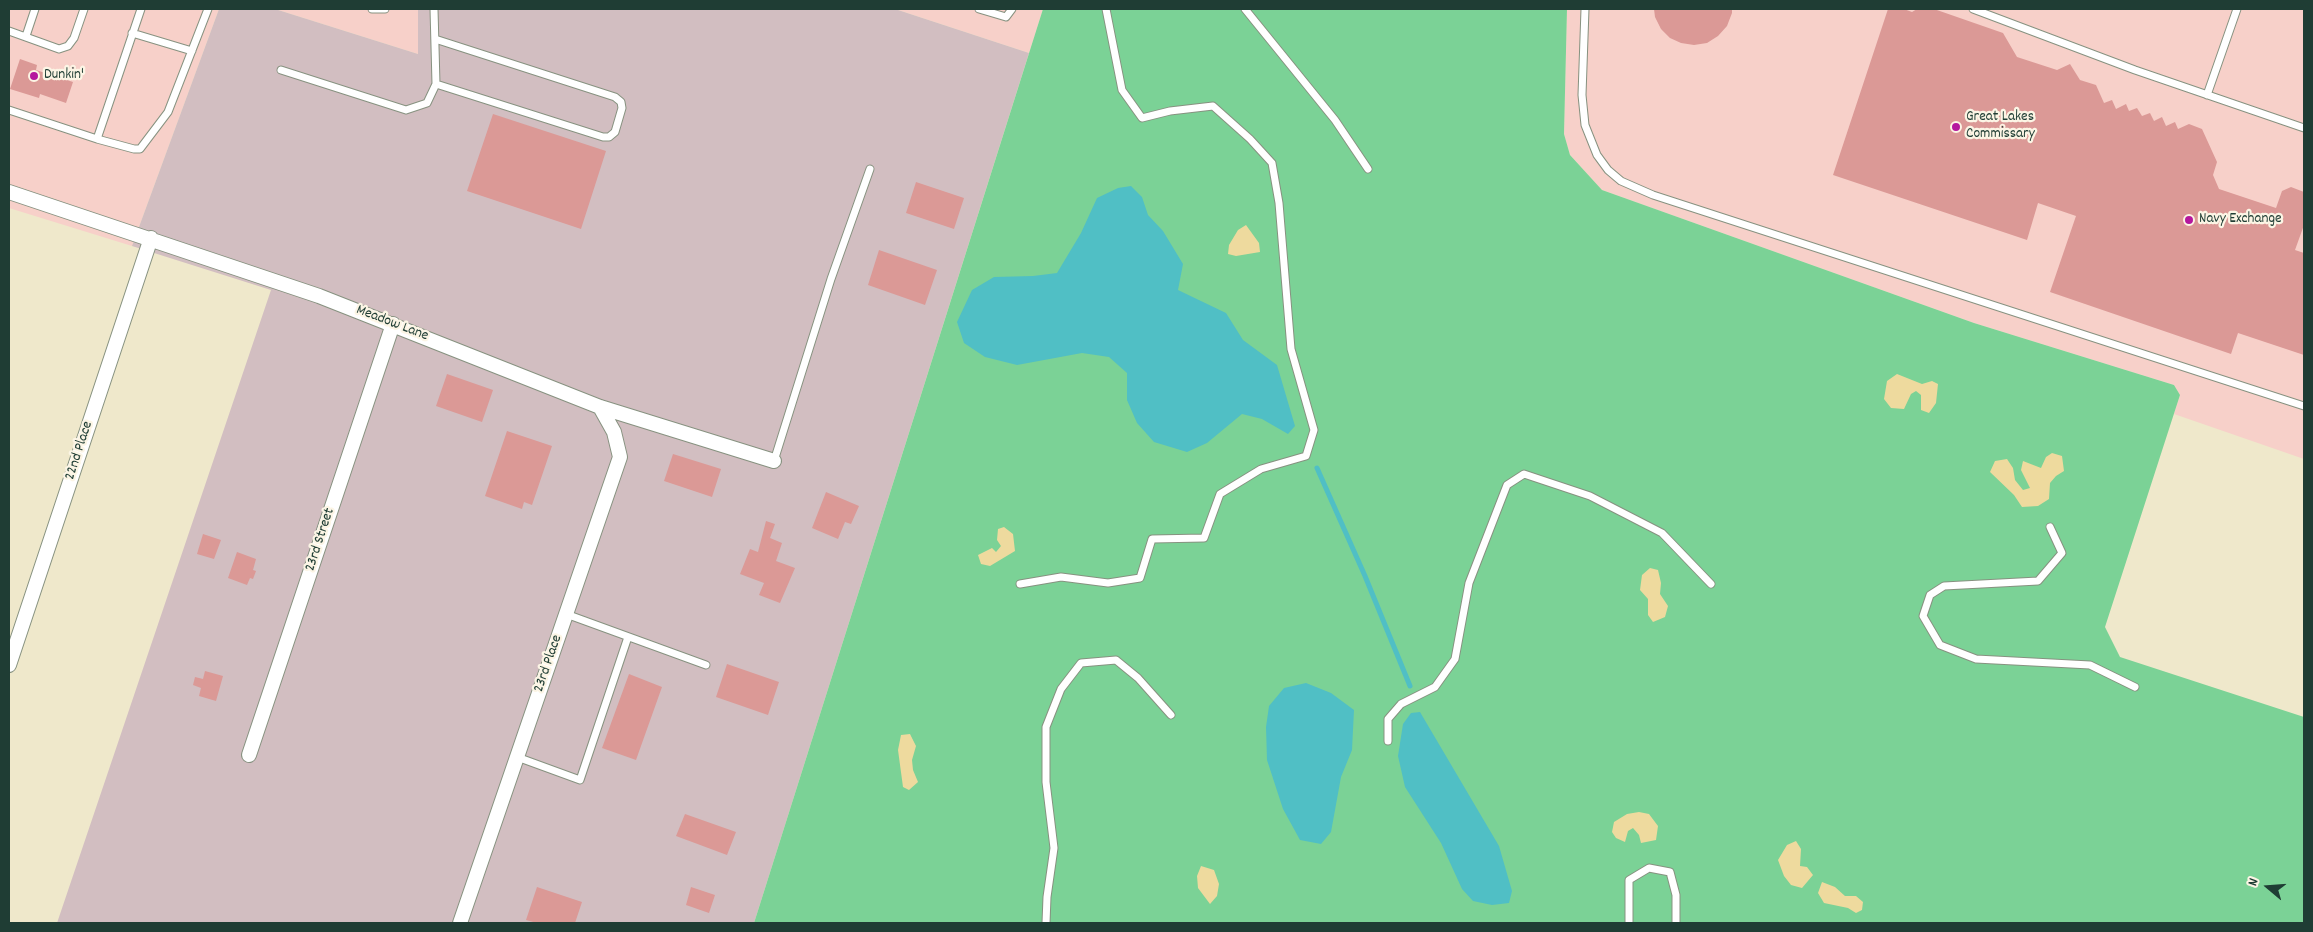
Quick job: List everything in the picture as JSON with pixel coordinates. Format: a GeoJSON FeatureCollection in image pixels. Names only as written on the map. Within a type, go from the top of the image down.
{"type":"FeatureCollection","features":[{"type":"Feature","properties":{"kind":"street","name":"Meadow Lane"},"geometry":{"type":"LineString","coordinates":[[9,192],[151,238],[393,324],[600,407],[774,462]]}},
{"type":"Feature","properties":{"kind":"street","name":"22nd Place"},"geometry":{"type":"LineString","coordinates":[[9,664],[151,238]]}},
{"type":"Feature","properties":{"kind":"street","name":"23rd Street"},"geometry":{"type":"LineString","coordinates":[[249,755],[393,324]]}},
{"type":"Feature","properties":{"kind":"street","name":"23rd Place"},"geometry":{"type":"LineString","coordinates":[[460,923],[620,457],[614,432],[600,407]]}},
{"type":"Feature","properties":{"kind":"lane"},"geometry":{"type":"LineString","coordinates":[[26,36],[35,9]]}},
{"type":"Feature","properties":{"kind":"lane"},"geometry":{"type":"LineString","coordinates":[[9,31],[59,48],[68,46],[74,38],[84,9]]}},
{"type":"Feature","properties":{"kind":"lane"},"geometry":{"type":"LineString","coordinates":[[97,139],[141,9]]}},
{"type":"Feature","properties":{"kind":"lane"},"geometry":{"type":"LineString","coordinates":[[9,110],[97,139],[134,150],[140,149],[168,112],[208,9]]}},
{"type":"Feature","properties":{"kind":"lane"},"geometry":{"type":"LineString","coordinates":[[372,9],[385,9]]}},
{"type":"Feature","properties":{"kind":"lane"},"geometry":{"type":"LineString","coordinates":[[281,70],[406,110],[427,103],[436,84],[434,9]]}},
{"type":"Feature","properties":{"kind":"lane"},"geometry":{"type":"LineString","coordinates":[[979,9],[1006,18],[1012,9]]}},
{"type":"Feature","properties":{"kind":"lane"},"geometry":{"type":"LineString","coordinates":[[1020,584],[1060,578],[1108,583],[1140,578],[1152,539],[1204,538],[1220,494],[1261,468],[1306,456],[1314,430],[1291,349],[1279,203],[1272,163],[1250,139],[1213,106],[1170,111],[1142,118],[1122,90],[1106,9]]}},
{"type":"Feature","properties":{"kind":"lane"},"geometry":{"type":"LineString","coordinates":[[1244,9],[1335,120],[1368,169]]}},
{"type":"Feature","properties":{"kind":"lane"},"geometry":{"type":"LineString","coordinates":[[1585,9],[1582,95],[1585,125],[1597,155],[1608,170],[1621,181],[1653,195],[2304,406]]}},
{"type":"Feature","properties":{"kind":"lane"},"geometry":{"type":"LineString","coordinates":[[1973,9],[2207,95],[2304,128]]}},
{"type":"Feature","properties":{"kind":"lane"},"geometry":{"type":"LineString","coordinates":[[2207,95],[2237,9]]}},
{"type":"Feature","properties":{"kind":"lane"},"geometry":{"type":"LineString","coordinates":[[132,33],[192,51]]}},
{"type":"Feature","properties":{"kind":"lane"},"geometry":{"type":"LineString","coordinates":[[435,39],[615,98],[621,102],[622,108],[615,132],[609,137],[602,137],[436,84]]}},
{"type":"Feature","properties":{"kind":"lane"},"geometry":{"type":"LineString","coordinates":[[774,462],[831,279],[870,168]]}},
{"type":"Feature","properties":{"kind":"lane"},"geometry":{"type":"LineString","coordinates":[[1388,741],[1388,719],[1401,704],[1435,687],[1455,659],[1469,583],[1507,485],[1524,474],[1590,496],[1662,533],[1711,584]]}},
{"type":"Feature","properties":{"kind":"lane"},"geometry":{"type":"LineString","coordinates":[[2050,527],[2062,553],[2038,580],[1944,586],[1930,595],[1923,616],[1940,645],[1976,659],[2090,664],[2136,687]]}},
{"type":"Feature","properties":{"kind":"lane"},"geometry":{"type":"LineString","coordinates":[[566,614],[706,665]]}},
{"type":"Feature","properties":{"kind":"lane"},"geometry":{"type":"LineString","coordinates":[[517,757],[580,780],[628,636]]}},
{"type":"Feature","properties":{"kind":"lane"},"geometry":{"type":"LineString","coordinates":[[1046,923],[1046,897],[1054,848],[1046,782],[1046,727],[1061,690],[1081,663],[1116,660],[1138,678],[1171,715]]}},
{"type":"Feature","properties":{"kind":"lane"},"geometry":{"type":"LineString","coordinates":[[1629,923],[1629,880],[1649,868],[1670,872],[1676,895],[1676,923]]}},
{"type":"Feature","properties":{"kind":"shaded area"},"geometry":{"type":"Polygon","coordinates":[[[9,9],[219,9],[132,246],[9,208],[9,9]]]}},
{"type":"Feature","properties":{"kind":"shaded area"},"geometry":{"type":"Polygon","coordinates":[[[219,9],[275,9],[418,54],[418,9],[895,9],[1029,53],[754,923],[57,923],[271,290],[132,246],[219,9]]]}},
{"type":"Feature","properties":{"kind":"shaded area"},"geometry":{"type":"Polygon","coordinates":[[[275,9],[418,9],[418,54],[275,9]]]}},
{"type":"Feature","properties":{"kind":"shaded area"},"geometry":{"type":"Polygon","coordinates":[[[895,9],[1043,9],[1029,53],[895,9]]]}},
{"type":"Feature","properties":{"kind":"shaded area"},"geometry":{"type":"Polygon","coordinates":[[[1567,9],[2304,9],[2304,459],[2174,414],[2180,395],[2174,385],[1974,323],[1602,190],[1570,155],[1564,134],[1567,9]]]}},
{"type":"Feature","properties":{"kind":"green space"},"geometry":{"type":"Polygon","coordinates":[[[1043,9],[1567,9],[1564,134],[1570,155],[1602,190],[1974,323],[2174,385],[2180,395],[2105,627],[2120,657],[2304,717],[2304,923],[754,923],[1043,9]]]}},
{"type":"Feature","properties":{"kind":"sand"},"geometry":{"type":"Polygon","coordinates":[[[1246,225],[1259,243],[1260,252],[1236,256],[1228,254],[1229,245],[1238,230],[1246,225]]]}},
{"type":"Feature","properties":{"kind":"sand"},"geometry":{"type":"Polygon","coordinates":[[[1897,374],[1922,384],[1932,381],[1938,384],[1936,403],[1929,413],[1921,410],[1921,395],[1916,391],[1911,394],[1904,409],[1891,408],[1884,399],[1887,381],[1897,374]]]}},
{"type":"Feature","properties":{"kind":"sand"},"geometry":{"type":"Polygon","coordinates":[[[2052,453],[2062,456],[2064,471],[2050,483],[2049,499],[2038,506],[2022,507],[2014,495],[1990,472],[1995,461],[2007,459],[2013,468],[2015,480],[2023,490],[2030,488],[2021,470],[2023,461],[2041,468],[2046,457],[2052,453]]]}},
{"type":"Feature","properties":{"kind":"sand"},"geometry":{"type":"Polygon","coordinates":[[[1004,527],[1013,534],[1015,551],[990,566],[981,564],[978,555],[992,548],[996,552],[1001,546],[997,540],[998,529],[1004,527]]]}},
{"type":"Feature","properties":{"kind":"sand"},"geometry":{"type":"Polygon","coordinates":[[[1650,568],[1658,570],[1661,583],[1660,594],[1668,606],[1665,617],[1653,622],[1648,615],[1648,599],[1640,590],[1642,575],[1650,568]]]}},
{"type":"Feature","properties":{"kind":"sand"},"geometry":{"type":"Polygon","coordinates":[[[910,734],[916,746],[912,760],[913,770],[918,782],[909,790],[903,787],[898,750],[901,735],[910,734]]]}},
{"type":"Feature","properties":{"kind":"sand"},"geometry":{"type":"Polygon","coordinates":[[[1639,812],[1649,814],[1658,826],[1656,840],[1641,843],[1639,835],[1633,828],[1628,831],[1625,842],[1616,838],[1612,832],[1614,822],[1627,814],[1639,812]]]}},
{"type":"Feature","properties":{"kind":"sand"},"geometry":{"type":"Polygon","coordinates":[[[1796,841],[1801,849],[1800,866],[1807,867],[1813,875],[1802,888],[1791,885],[1784,876],[1778,860],[1787,845],[1796,841]]]}},
{"type":"Feature","properties":{"kind":"sand"},"geometry":{"type":"Polygon","coordinates":[[[1201,866],[1214,870],[1219,884],[1217,896],[1210,904],[1198,888],[1197,876],[1201,866]]]}},
{"type":"Feature","properties":{"kind":"sand"},"geometry":{"type":"Polygon","coordinates":[[[1822,882],[1835,887],[1845,896],[1856,896],[1863,902],[1862,910],[1856,913],[1848,908],[1824,903],[1818,893],[1822,882]]]}},
{"type":"Feature","properties":{"kind":"water"},"geometry":{"type":"Polygon","coordinates":[[[1131,186],[1142,197],[1148,215],[1163,231],[1183,264],[1178,290],[1226,313],[1243,340],[1277,365],[1295,426],[1288,434],[1262,419],[1242,414],[1207,443],[1187,452],[1154,442],[1137,423],[1127,400],[1127,373],[1109,357],[1082,353],[1017,365],[985,357],[964,343],[957,322],[972,290],[994,277],[1057,273],[1081,233],[1097,198],[1118,188],[1131,186]]]}},
{"type":"Feature","properties":{"kind":"water"},"geometry":{"type":"Polygon","coordinates":[[[1306,683],[1331,693],[1354,710],[1352,750],[1341,777],[1331,832],[1321,844],[1300,840],[1283,809],[1267,760],[1266,727],[1269,706],[1284,688],[1306,683]]]}},
{"type":"Feature","properties":{"kind":"water"},"geometry":{"type":"Polygon","coordinates":[[[1420,712],[1499,846],[1512,891],[1509,903],[1492,905],[1473,901],[1462,889],[1441,843],[1405,787],[1398,756],[1403,724],[1411,713],[1420,712]]]}},
{"type":"Feature","properties":{"kind":"building"},"geometry":{"type":"Polygon","coordinates":[[[1654,9],[1732,9],[1732,13],[1727,26],[1718,36],[1707,43],[1694,45],[1681,43],[1670,38],[1661,29],[1655,17],[1654,9]]]}},
{"type":"Feature","properties":{"kind":"building"},"geometry":{"type":"Polygon","coordinates":[[[1888,9],[1904,9],[1912,12],[1917,9],[1934,9],[2003,33],[2017,57],[2057,70],[2070,64],[2080,80],[2096,85],[2104,103],[2112,100],[2116,109],[2126,104],[2129,111],[2137,108],[2142,116],[2150,113],[2154,121],[2162,117],[2166,126],[2175,122],[2178,129],[2189,124],[2202,129],[2217,162],[2213,175],[2219,189],[2276,208],[2282,191],[2291,187],[2304,192],[2304,225],[2295,250],[2304,253],[2304,355],[2238,333],[2231,354],[2050,292],[2076,216],[2038,203],[2027,240],[1833,175],[1888,9]]]}},
{"type":"Feature","properties":{"kind":"building","name":"Dunkin'"},"geometry":{"type":"Polygon","coordinates":[[[20,59],[37,65],[36,70],[73,82],[66,103],[40,94],[39,98],[10,89],[20,59]]]}},
{"type":"Feature","properties":{"kind":"building"},"geometry":{"type":"Polygon","coordinates":[[[493,114],[606,151],[581,229],[467,191],[493,114]]]}},
{"type":"Feature","properties":{"kind":"building"},"geometry":{"type":"Polygon","coordinates":[[[916,182],[964,198],[954,229],[906,213],[916,182]]]}},
{"type":"Feature","properties":{"kind":"building"},"geometry":{"type":"Polygon","coordinates":[[[879,250],[937,270],[925,305],[868,285],[879,250]]]}},
{"type":"Feature","properties":{"kind":"building"},"geometry":{"type":"Polygon","coordinates":[[[447,374],[493,390],[482,422],[436,406],[447,374]]]}},
{"type":"Feature","properties":{"kind":"building"},"geometry":{"type":"Polygon","coordinates":[[[507,431],[552,446],[532,505],[524,502],[522,509],[485,496],[507,431]]]}},
{"type":"Feature","properties":{"kind":"building"},"geometry":{"type":"Polygon","coordinates":[[[673,454],[721,469],[712,497],[664,481],[673,454]]]}},
{"type":"Feature","properties":{"kind":"building"},"geometry":{"type":"Polygon","coordinates":[[[826,492],[859,506],[851,524],[845,522],[838,539],[812,528],[826,492]]]}},
{"type":"Feature","properties":{"kind":"building"},"geometry":{"type":"Polygon","coordinates":[[[766,521],[775,524],[770,538],[782,543],[776,561],[795,568],[780,603],[759,595],[764,583],[740,574],[750,549],[758,552],[766,521]]]}},
{"type":"Feature","properties":{"kind":"building"},"geometry":{"type":"Polygon","coordinates":[[[203,534],[221,540],[214,559],[197,554],[203,534]]]}},
{"type":"Feature","properties":{"kind":"building"},"geometry":{"type":"Polygon","coordinates":[[[237,552],[256,559],[253,570],[256,571],[253,579],[250,578],[247,585],[228,578],[237,552]]]}},
{"type":"Feature","properties":{"kind":"building"},"geometry":{"type":"Polygon","coordinates":[[[727,664],[779,682],[768,715],[716,697],[727,664]]]}},
{"type":"Feature","properties":{"kind":"building"},"geometry":{"type":"Polygon","coordinates":[[[205,671],[223,676],[216,701],[199,696],[201,688],[193,685],[195,677],[203,679],[205,671]]]}},
{"type":"Feature","properties":{"kind":"building"},"geometry":{"type":"Polygon","coordinates":[[[629,674],[662,687],[636,760],[602,748],[629,674]]]}},
{"type":"Feature","properties":{"kind":"building"},"geometry":{"type":"Polygon","coordinates":[[[685,814],[736,832],[727,855],[676,836],[685,814]]]}},
{"type":"Feature","properties":{"kind":"building"},"geometry":{"type":"Polygon","coordinates":[[[537,887],[582,902],[575,923],[537,923],[526,920],[537,887]]]}},
{"type":"Feature","properties":{"kind":"building"},"geometry":{"type":"Polygon","coordinates":[[[691,887],[715,895],[709,913],[686,905],[691,887]]]}},
{"type":"Feature","properties":{"kind":"waterway"},"geometry":{"type":"LineString","coordinates":[[1317,468],[1365,576],[1410,686]]}},
{"type":"Feature","properties":{"kind":"place","name":"Dunkin'"},"geometry":{"type":"Point","coordinates":[34,76]}},
{"type":"Feature","properties":{"kind":"place","name":"Great Lakes Commissary"},"geometry":{"type":"Point","coordinates":[1956,127]}},
{"type":"Feature","properties":{"kind":"place","name":"Navy Exchange"},"geometry":{"type":"Point","coordinates":[2189,220]}}]}
